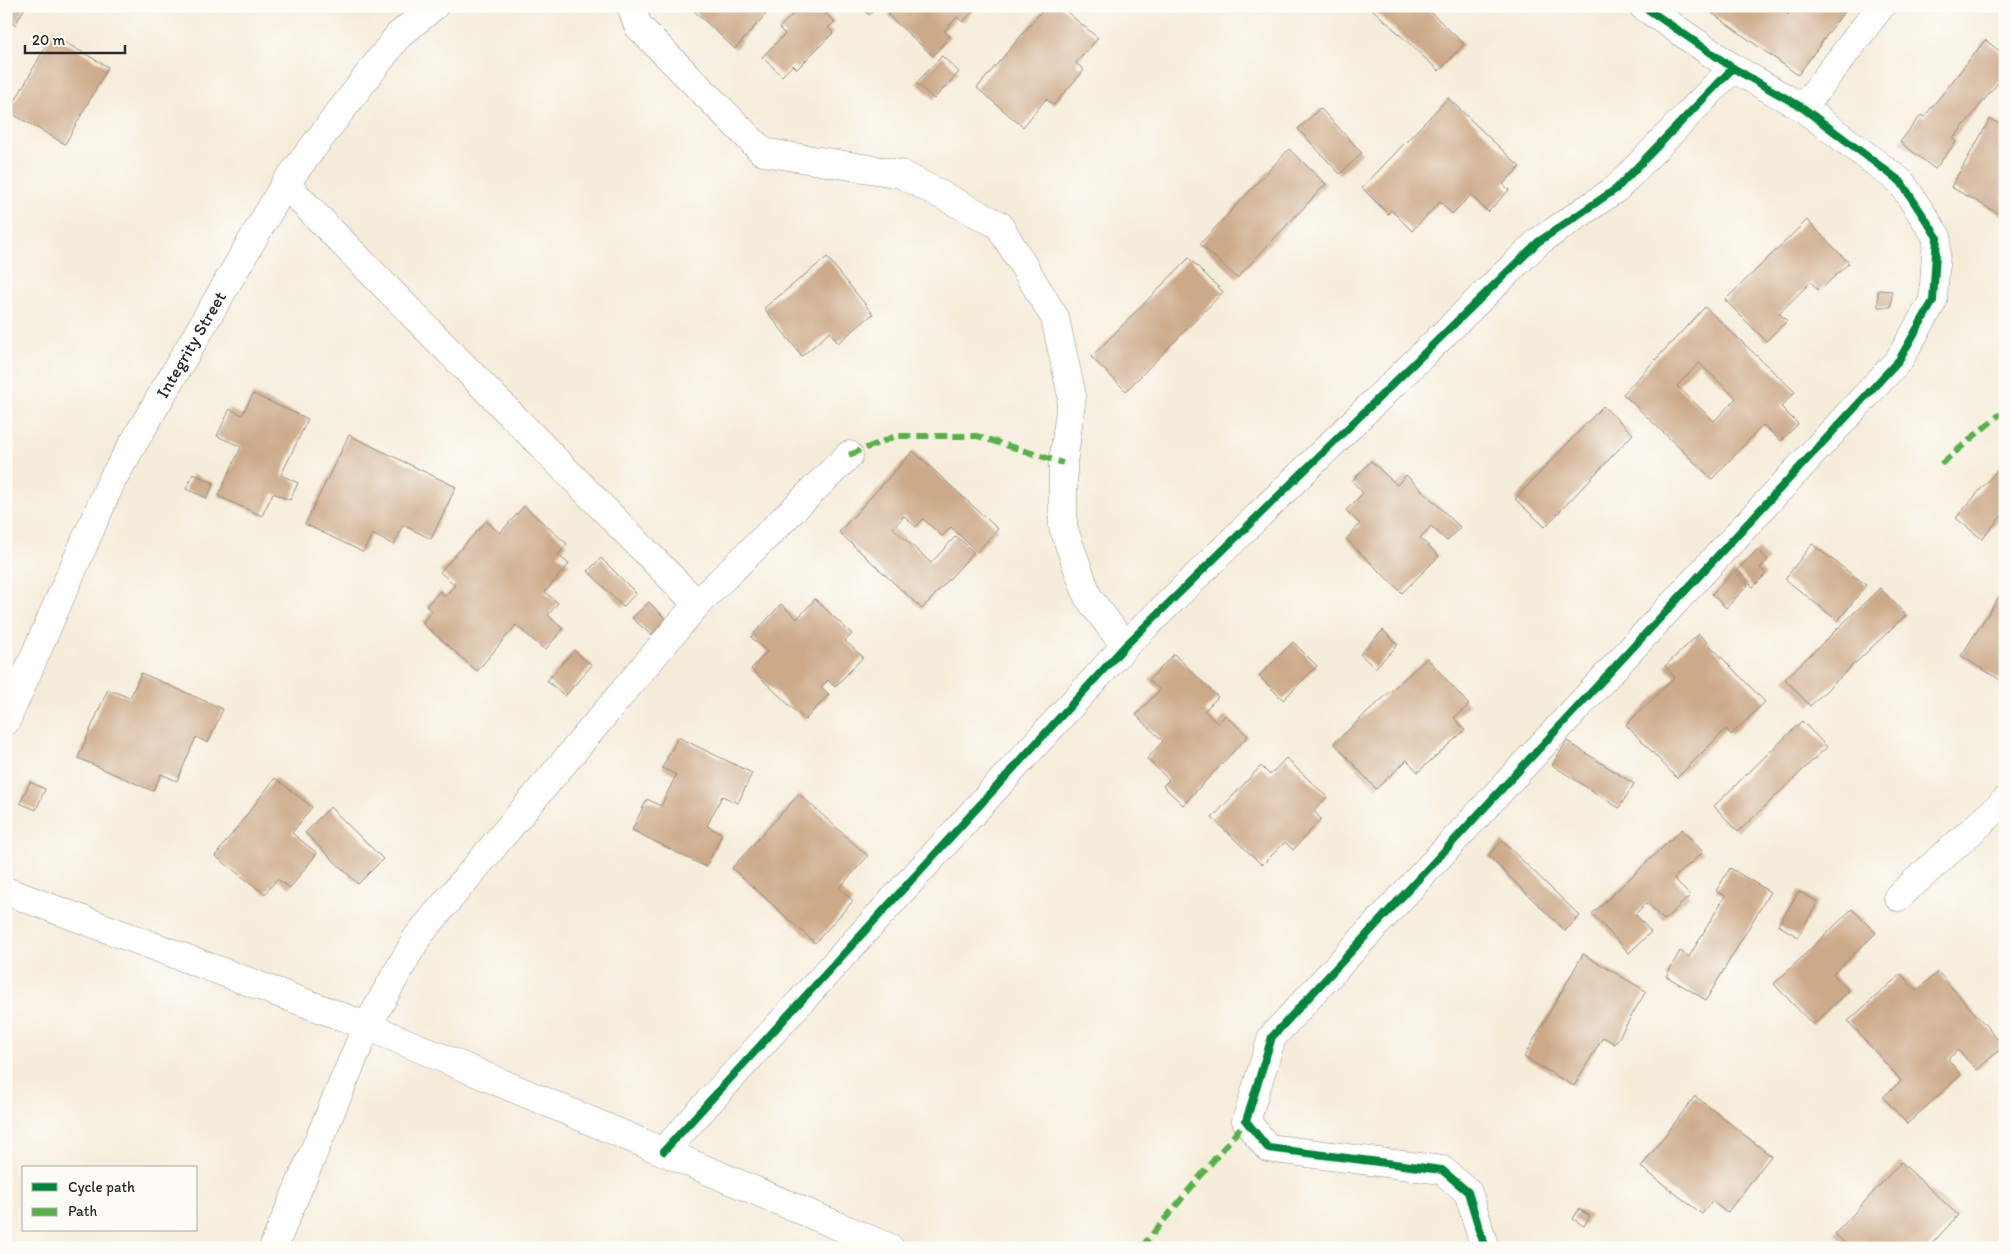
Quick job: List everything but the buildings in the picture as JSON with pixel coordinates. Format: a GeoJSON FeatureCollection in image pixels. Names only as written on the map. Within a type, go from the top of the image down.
{"type":"FeatureCollection","features":[{"type":"Feature","properties":{"kind":"street","name":"Integrity Street"},"geometry":{"type":"LineString","coordinates":[[6,720],[112,480],[285,184],[398,36],[434,6]]}},
{"type":"Feature","properties":{"kind":"street"},"geometry":{"type":"LineString","coordinates":[[632,6],[638,26],[763,152],[900,174],[999,225],[1055,318],[1072,396],[1063,463],[1063,527],[1088,597],[1126,646]]}},
{"type":"Feature","properties":{"kind":"street"},"geometry":{"type":"LineString","coordinates":[[1485,1248],[1468,1192],[1442,1170],[1268,1148],[1246,1121],[1272,1037],[1899,360],[1933,301],[1937,237],[1901,182],[1803,108],[1733,68],[1643,6]]}},
{"type":"Feature","properties":{"kind":"street"},"geometry":{"type":"LineString","coordinates":[[1803,108],[1881,6]]}},
{"type":"Feature","properties":{"kind":"street"},"geometry":{"type":"LineString","coordinates":[[664,1151],[1126,646],[1538,242],[1616,188],[1733,68]]}},
{"type":"Feature","properties":{"kind":"street"},"geometry":{"type":"LineString","coordinates":[[285,184],[697,604]]}},
{"type":"Feature","properties":{"kind":"street"},"geometry":{"type":"LineString","coordinates":[[273,1248],[367,1026],[418,936],[697,604],[849,455]]}},
{"type":"Feature","properties":{"kind":"street"},"geometry":{"type":"LineString","coordinates":[[1898,897],[2005,801]]}},
{"type":"Feature","properties":{"kind":"street"},"geometry":{"type":"LineString","coordinates":[[6,890],[367,1026],[890,1248]]}},
{"type":"Feature","properties":{"kind":"marked path"},"geometry":{"type":"LineString","coordinates":[[1941,464],[1999,415],[2005,414]]}},
{"type":"Feature","properties":{"kind":"marked path"},"geometry":{"type":"LineString","coordinates":[[849,455],[896,436],[977,436],[1063,463]]}},
{"type":"Feature","properties":{"kind":"marked path"},"geometry":{"type":"LineString","coordinates":[[1141,1248],[1246,1121]]}},
{"type":"Feature","properties":{"kind":"cycle path"},"geometry":{"type":"LineString","coordinates":[[1485,1248],[1468,1192],[1442,1170],[1268,1148],[1246,1121],[1272,1037],[1899,360],[1933,301],[1937,237],[1901,182],[1803,108],[1733,68],[1643,6]]}},
{"type":"Feature","properties":{"kind":"cycle path"},"geometry":{"type":"LineString","coordinates":[[664,1151],[1125,646],[1538,242],[1616,189],[1733,68]]}}]}
